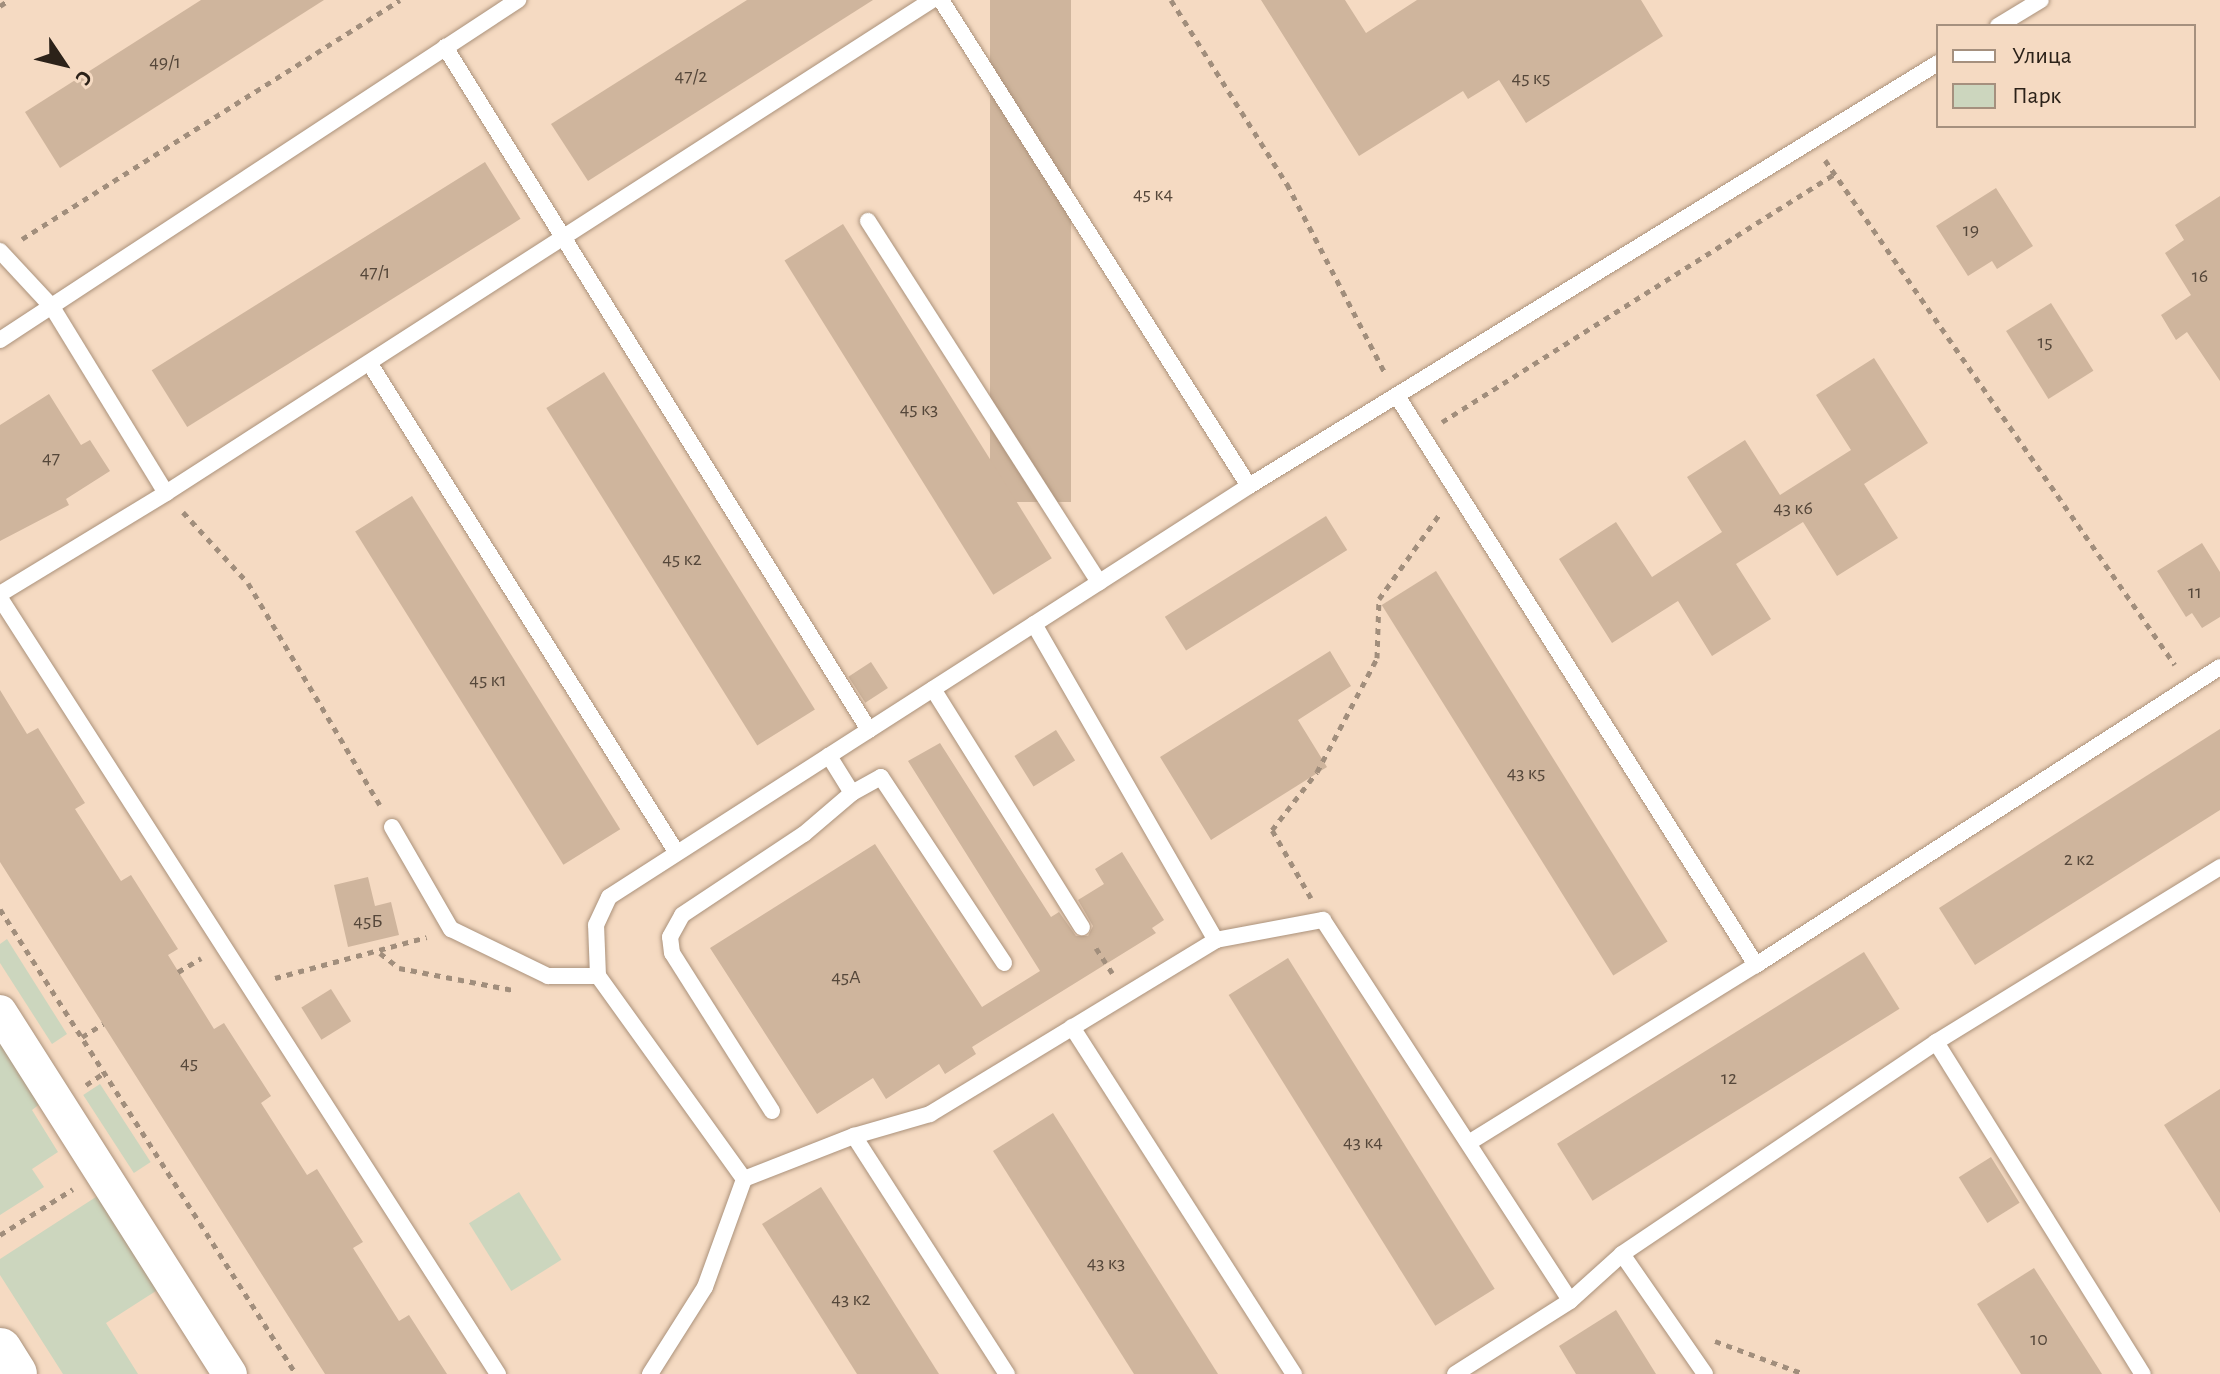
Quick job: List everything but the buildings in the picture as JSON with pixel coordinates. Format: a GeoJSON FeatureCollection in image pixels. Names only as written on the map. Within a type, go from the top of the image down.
{"type":"FeatureCollection","features":[{"type":"Feature","properties":{"kind":"main road"},"geometry":{"type":"LineString","coordinates":[[0,1350],[15,1374]]}},
{"type":"Feature","properties":{"kind":"street"},"geometry":{"type":"LineString","coordinates":[[0,1012],[230,1374]]}},
{"type":"Feature","properties":{"kind":"lane"},"geometry":{"type":"LineString","coordinates":[[0,340],[518,0]]}},
{"type":"Feature","properties":{"kind":"lane"},"geometry":{"type":"LineString","coordinates":[[498,1374],[244,986],[0,596],[370,364],[932,0]]}},
{"type":"Feature","properties":{"kind":"lane"},"geometry":{"type":"LineString","coordinates":[[941,0],[1249,486]]}},
{"type":"Feature","properties":{"kind":"lane"},"geometry":{"type":"LineString","coordinates":[[2001,24],[2041,0]]}},
{"type":"Feature","properties":{"kind":"lane"},"geometry":{"type":"LineString","coordinates":[[445,47],[869,730]]}},
{"type":"Feature","properties":{"kind":"lane"},"geometry":{"type":"LineString","coordinates":[[744,1179],[598,976],[596,925],[609,897],[1249,486],[1936,64]]}},
{"type":"Feature","properties":{"kind":"lane"},"geometry":{"type":"LineString","coordinates":[[868,221],[1099,582]]}},
{"type":"Feature","properties":{"kind":"lane"},"geometry":{"type":"LineString","coordinates":[[0,252],[52,307],[166,493]]}},
{"type":"Feature","properties":{"kind":"lane"},"geometry":{"type":"LineString","coordinates":[[370,364],[677,853]]}},
{"type":"Feature","properties":{"kind":"lane"},"geometry":{"type":"LineString","coordinates":[[1397,396],[1756,965]]}},
{"type":"Feature","properties":{"kind":"lane"},"geometry":{"type":"LineString","coordinates":[[1034,624],[1216,940]]}},
{"type":"Feature","properties":{"kind":"lane"},"geometry":{"type":"LineString","coordinates":[[1470,1142],[1756,965],[2220,667]]}},
{"type":"Feature","properties":{"kind":"lane"},"geometry":{"type":"LineString","coordinates":[[933,689],[1082,927]]}},
{"type":"Feature","properties":{"kind":"lane"},"geometry":{"type":"LineString","coordinates":[[829,756],[852,793]]}},
{"type":"Feature","properties":{"kind":"lane"},"geometry":{"type":"LineString","coordinates":[[772,1111],[672,953],[670,937],[682,915],[804,834],[852,793],[881,777],[1004,963]]}},
{"type":"Feature","properties":{"kind":"lane"},"geometry":{"type":"LineString","coordinates":[[392,827],[451,929],[548,976],[598,976]]}},
{"type":"Feature","properties":{"kind":"lane"},"geometry":{"type":"LineString","coordinates":[[1455,1374],[1570,1301],[1622,1254],[1936,1042],[2220,867]]}},
{"type":"Feature","properties":{"kind":"lane"},"geometry":{"type":"LineString","coordinates":[[650,1374],[705,1287],[744,1179],[854,1136],[930,1114],[1125,992],[1216,940],[1323,920],[1470,1142],[1570,1301]]}},
{"type":"Feature","properties":{"kind":"lane"},"geometry":{"type":"LineString","coordinates":[[1072,1027],[1294,1374]]}},
{"type":"Feature","properties":{"kind":"lane"},"geometry":{"type":"LineString","coordinates":[[1936,1042],[2143,1374]]}},
{"type":"Feature","properties":{"kind":"lane"},"geometry":{"type":"LineString","coordinates":[[854,1136],[1007,1374]]}},
{"type":"Feature","properties":{"kind":"lane"},"geometry":{"type":"LineString","coordinates":[[1622,1254],[1705,1374]]}},
{"type":"Feature","properties":{"kind":"path"},"geometry":{"type":"LineString","coordinates":[[0,6],[9,0]]}},
{"type":"Feature","properties":{"kind":"path"},"geometry":{"type":"LineString","coordinates":[[0,252],[400,0]]}},
{"type":"Feature","properties":{"kind":"path"},"geometry":{"type":"LineString","coordinates":[[1171,0],[1287,184],[1397,396]]}},
{"type":"Feature","properties":{"kind":"path"},"geometry":{"type":"LineString","coordinates":[[1811,141],[2189,686]]}},
{"type":"Feature","properties":{"kind":"path"},"geometry":{"type":"LineString","coordinates":[[1420,436],[1834,174]]}},
{"type":"Feature","properties":{"kind":"path"},"geometry":{"type":"LineString","coordinates":[[1323,920],[1272,830],[1317,772],[1377,658],[1379,599],[1456,492]]}},
{"type":"Feature","properties":{"kind":"path"},"geometry":{"type":"LineString","coordinates":[[166,493],[248,583],[338,726],[392,827]]}},
{"type":"Feature","properties":{"kind":"path"},"geometry":{"type":"LineString","coordinates":[[0,909],[296,1374]]}},
{"type":"Feature","properties":{"kind":"path"},"geometry":{"type":"LineString","coordinates":[[1082,927],[1125,992]]}},
{"type":"Feature","properties":{"kind":"path"},"geometry":{"type":"LineString","coordinates":[[244,986],[380,953],[451,929]]}},
{"type":"Feature","properties":{"kind":"path"},"geometry":{"type":"LineString","coordinates":[[380,953],[399,968],[522,991]]}},
{"type":"Feature","properties":{"kind":"path"},"geometry":{"type":"LineString","coordinates":[[82,1037],[103,1024]]}},
{"type":"Feature","properties":{"kind":"path"},"geometry":{"type":"LineString","coordinates":[[0,1235],[41,1210]]}},
{"type":"Feature","properties":{"kind":"path"},"geometry":{"type":"LineString","coordinates":[[1669,1324],[1804,1374]]}},
{"type":"Feature","properties":{"kind":"green space"},"geometry":{"type":"Polygon","coordinates":[[[7,939],[67,1034],[52,1044],[0,963],[0,944],[7,939]]]}},
{"type":"Feature","properties":{"kind":"green space"},"geometry":{"type":"Polygon","coordinates":[[[0,1038],[41,1103],[32,1110],[58,1152],[32,1169],[44,1187],[0,1215],[0,1038]]]}},
{"type":"Feature","properties":{"kind":"green space"},"geometry":{"type":"Polygon","coordinates":[[[100,1084],[151,1162],[134,1173],[83,1095],[100,1084]]]}},
{"type":"Feature","properties":{"kind":"green space"},"geometry":{"type":"Polygon","coordinates":[[[519,1192],[561,1260],[511,1291],[469,1223],[519,1192]]]}},
{"type":"Feature","properties":{"kind":"green space"},"geometry":{"type":"Polygon","coordinates":[[[99,1195],[159,1289],[106,1323],[138,1374],[63,1374],[0,1275],[0,1259],[99,1195]]]}}]}
